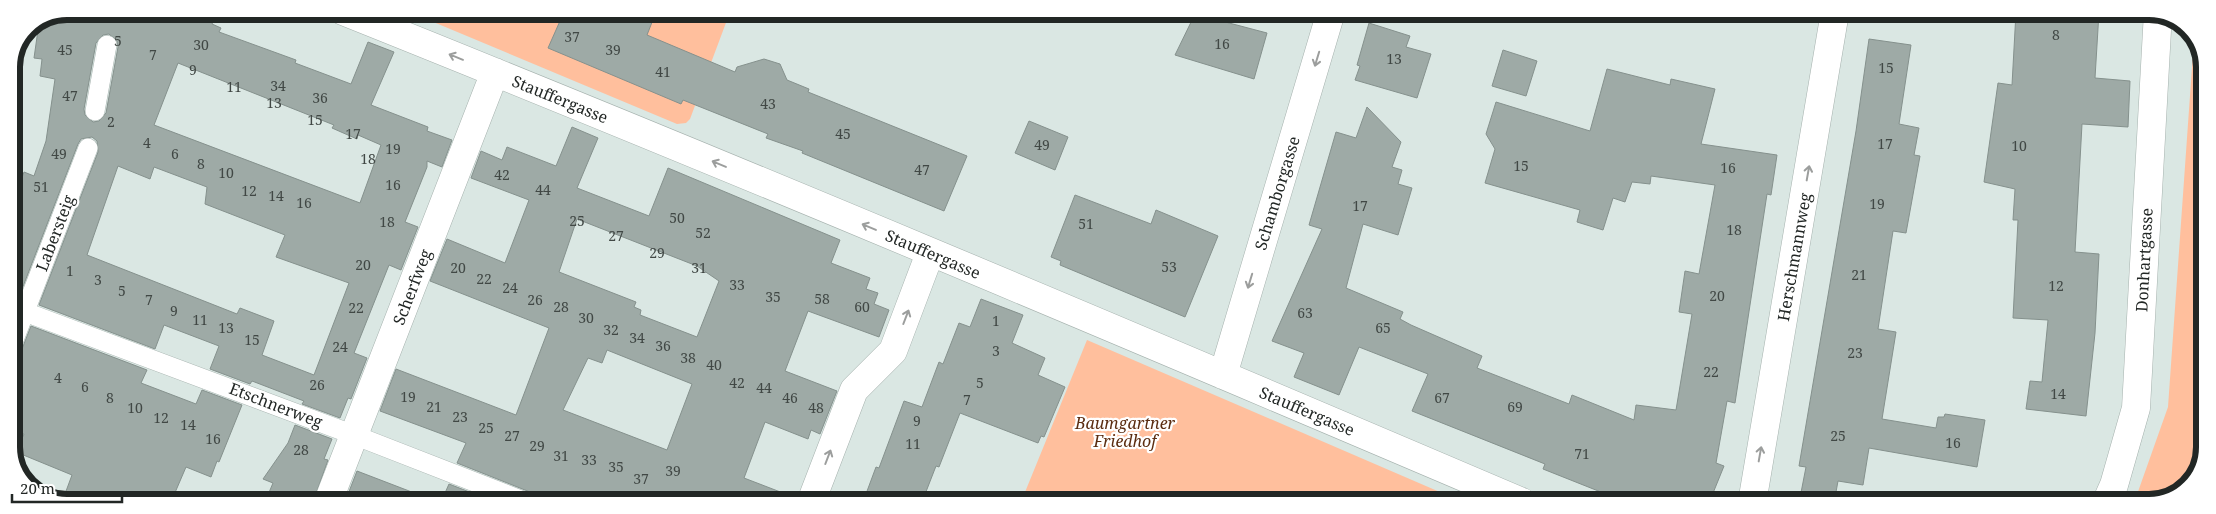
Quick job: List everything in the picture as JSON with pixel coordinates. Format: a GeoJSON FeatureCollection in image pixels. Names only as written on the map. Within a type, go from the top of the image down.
{"type":"FeatureCollection","features":[{"type":"Feature","properties":{"kind":"street","name":"Stauffergasse"},"geometry":{"type":"LineString","coordinates":[[365,20],[1223,374],[1503,494]]}},
{"type":"Feature","properties":{"kind":"street","name":"Schamborgasse"},"geometry":{"type":"LineString","coordinates":[[1223,374],[1329,20]]}},
{"type":"Feature","properties":{"kind":"street","name":"Herschmannweg"},"geometry":{"type":"LineString","coordinates":[[1753,494],[1834,20]]}},
{"type":"Feature","properties":{"kind":"street","name":"Donhartgasse"},"geometry":{"type":"LineString","coordinates":[[2110,494],[2136,408],[2158,21]]}},
{"type":"Feature","properties":{"kind":"street","name":"Scherfweg"},"geometry":{"type":"LineString","coordinates":[[331,494],[495,72]]}},
{"type":"Feature","properties":{"kind":"street"},"geometry":{"type":"LineString","coordinates":[[814,494],[854,390],[892,352],[930,253]]}},
{"type":"Feature","properties":{"kind":"lane"},"geometry":{"type":"LineString","coordinates":[[94,111],[107,45]]}},
{"type":"Feature","properties":{"kind":"lane","name":"Labersteig"},"geometry":{"type":"LineString","coordinates":[[20,325],[88,148]]}},
{"type":"Feature","properties":{"kind":"lane","name":"Etschnerweg"},"geometry":{"type":"LineString","coordinates":[[25,312],[354,435],[505,494]]}},
{"type":"Feature","properties":{"kind":"green space"},"geometry":{"type":"Polygon","coordinates":[[[429,20],[727,20],[690,119],[686,123],[677,124],[429,20]]]}},
{"type":"Feature","properties":{"kind":"green space"},"geometry":{"type":"Polygon","coordinates":[[[2193,52],[2196,64],[2195,456],[2190,470],[2172,488],[2158,493],[2137,494],[2168,407],[2193,52]]]}},
{"type":"Feature","properties":{"kind":"green space","name":"Baumgartner Friedhof"},"geometry":{"type":"Polygon","coordinates":[[[1087,340],[1444,494],[1024,494],[1087,340]]]}},
{"type":"Feature","properties":{"kind":"building"},"geometry":{"type":"Polygon","coordinates":[[[67,20],[214,20],[212,24],[221,28],[219,32],[296,60],[295,63],[351,84],[368,42],[394,52],[371,105],[428,127],[427,131],[452,140],[442,167],[427,161],[427,167],[405,222],[418,227],[401,270],[389,265],[354,353],[367,358],[351,399],[348,398],[340,418],[302,404],[304,401],[252,381],[250,384],[210,369],[219,346],[164,325],[155,349],[39,305],[98,152],[97,141],[92,137],[81,139],[78,144],[20,294],[20,182],[24,172],[34,176],[46,141],[55,79],[40,76],[42,59],[34,58],[38,31],[49,24],[67,20]],[[109,34],[103,35],[96,43],[84,109],[85,115],[93,122],[99,121],[106,113],[118,47],[117,41],[109,34]],[[178,63],[154,125],[360,203],[381,145],[358,135],[357,139],[332,128],[334,125],[178,63]],[[118,166],[87,255],[237,314],[240,308],[274,321],[262,355],[314,375],[349,283],[276,257],[285,235],[205,204],[207,187],[154,167],[150,179],[118,166]]]}},
{"type":"Feature","properties":{"kind":"building"},"geometry":{"type":"Polygon","coordinates":[[[560,20],[653,20],[647,35],[735,72],[737,67],[764,59],[780,64],[787,80],[809,89],[808,92],[967,156],[944,211],[802,153],[803,151],[766,138],[768,134],[683,100],[681,104],[548,48],[560,20]]]}},
{"type":"Feature","properties":{"kind":"building"},"geometry":{"type":"Polygon","coordinates":[[[1192,20],[1218,20],[1267,33],[1254,79],[1175,55],[1192,20]]]}},
{"type":"Feature","properties":{"kind":"building"},"geometry":{"type":"Polygon","coordinates":[[[2016,20],[2099,20],[2095,78],[2130,81],[2128,127],[2082,124],[2075,252],[2099,254],[2095,333],[2086,416],[2026,409],[2030,381],[2042,382],[2048,320],[2013,318],[2018,220],[2013,220],[2015,189],[1984,182],[1998,83],[2012,85],[2016,20]]]}},
{"type":"Feature","properties":{"kind":"building"},"geometry":{"type":"Polygon","coordinates":[[[1369,23],[1410,36],[1406,47],[1431,54],[1417,98],[1355,80],[1360,66],[1357,65],[1369,23]]]}},
{"type":"Feature","properties":{"kind":"building"},"geometry":{"type":"Polygon","coordinates":[[[1869,39],[1911,45],[1899,124],[1919,128],[1914,155],[1920,156],[1906,233],[1893,231],[1878,329],[1896,332],[1882,419],[1936,428],[1938,417],[1944,417],[1945,414],[1985,420],[1977,467],[1869,448],[1863,485],[1838,481],[1836,494],[1801,494],[1806,467],[1799,466],[1856,131],[1869,39]]]}},
{"type":"Feature","properties":{"kind":"building"},"geometry":{"type":"Polygon","coordinates":[[[1503,50],[1537,61],[1526,96],[1492,86],[1503,50]]]}},
{"type":"Feature","properties":{"kind":"building"},"geometry":{"type":"Polygon","coordinates":[[[1607,69],[1670,85],[1671,79],[1715,89],[1701,144],[1777,155],[1771,195],[1767,194],[1735,403],[1727,401],[1716,463],[1724,466],[1713,494],[1606,494],[1543,469],[1545,464],[1412,411],[1428,374],[1359,347],[1339,395],[1294,377],[1304,353],[1272,341],[1322,229],[1309,225],[1336,132],[1356,138],[1367,107],[1401,142],[1392,167],[1402,170],[1398,184],[1412,188],[1398,235],[1363,224],[1346,288],[1403,312],[1400,319],[1411,325],[1482,356],[1477,368],[1569,404],[1572,395],[1634,420],[1636,405],[1676,410],[1692,314],[1679,312],[1685,271],[1699,274],[1715,185],[1651,176],[1650,184],[1632,182],[1625,202],[1613,198],[1603,230],[1577,222],[1580,210],[1485,183],[1495,149],[1486,134],[1496,102],[1590,131],[1607,69]]]}},
{"type":"Feature","properties":{"kind":"building"},"geometry":{"type":"Polygon","coordinates":[[[1029,121],[1068,137],[1055,170],[1015,153],[1029,121]]]}},
{"type":"Feature","properties":{"kind":"building"},"geometry":{"type":"Polygon","coordinates":[[[572,127],[598,138],[577,188],[649,216],[668,168],[840,240],[831,263],[870,278],[866,289],[878,293],[874,304],[889,310],[879,337],[808,311],[785,371],[837,391],[820,434],[811,430],[808,439],[765,422],[744,478],[786,494],[533,494],[457,463],[466,443],[380,411],[396,369],[516,415],[549,328],[430,281],[447,239],[505,263],[529,200],[471,178],[481,151],[502,160],[507,147],[556,166],[572,127]],[[577,219],[559,272],[636,302],[634,307],[641,310],[640,315],[697,337],[719,281],[697,266],[577,219]],[[607,350],[602,363],[588,358],[563,410],[667,450],[692,384],[607,350]]]}},
{"type":"Feature","properties":{"kind":"building"},"geometry":{"type":"Polygon","coordinates":[[[1075,195],[1151,224],[1156,210],[1218,236],[1185,317],[1060,265],[1061,261],[1051,257],[1075,195]]]}},
{"type":"Feature","properties":{"kind":"building"},"geometry":{"type":"Polygon","coordinates":[[[981,299],[1023,315],[1012,343],[1045,358],[1038,375],[1065,387],[1044,437],[1041,436],[1038,443],[960,413],[939,467],[936,466],[925,494],[866,494],[876,467],[879,468],[904,401],[922,407],[939,362],[943,364],[959,323],[970,327],[981,299]]]}},
{"type":"Feature","properties":{"kind":"building"},"geometry":{"type":"Polygon","coordinates":[[[31,326],[147,370],[141,383],[196,404],[202,390],[242,405],[211,477],[186,467],[174,494],[65,494],[72,475],[21,454],[20,443],[24,434],[20,433],[20,352],[31,326]]]}},
{"type":"Feature","properties":{"kind":"building"},"geometry":{"type":"Polygon","coordinates":[[[295,425],[332,439],[324,459],[328,460],[316,494],[268,494],[273,483],[263,479],[288,443],[295,425]]]}},
{"type":"Feature","properties":{"kind":"building"},"geometry":{"type":"Polygon","coordinates":[[[357,471],[417,494],[348,494],[357,471]]]}},
{"type":"Feature","properties":{"kind":"building"},"geometry":{"type":"Polygon","coordinates":[[[449,484],[475,494],[445,494],[449,484]]]}}]}
